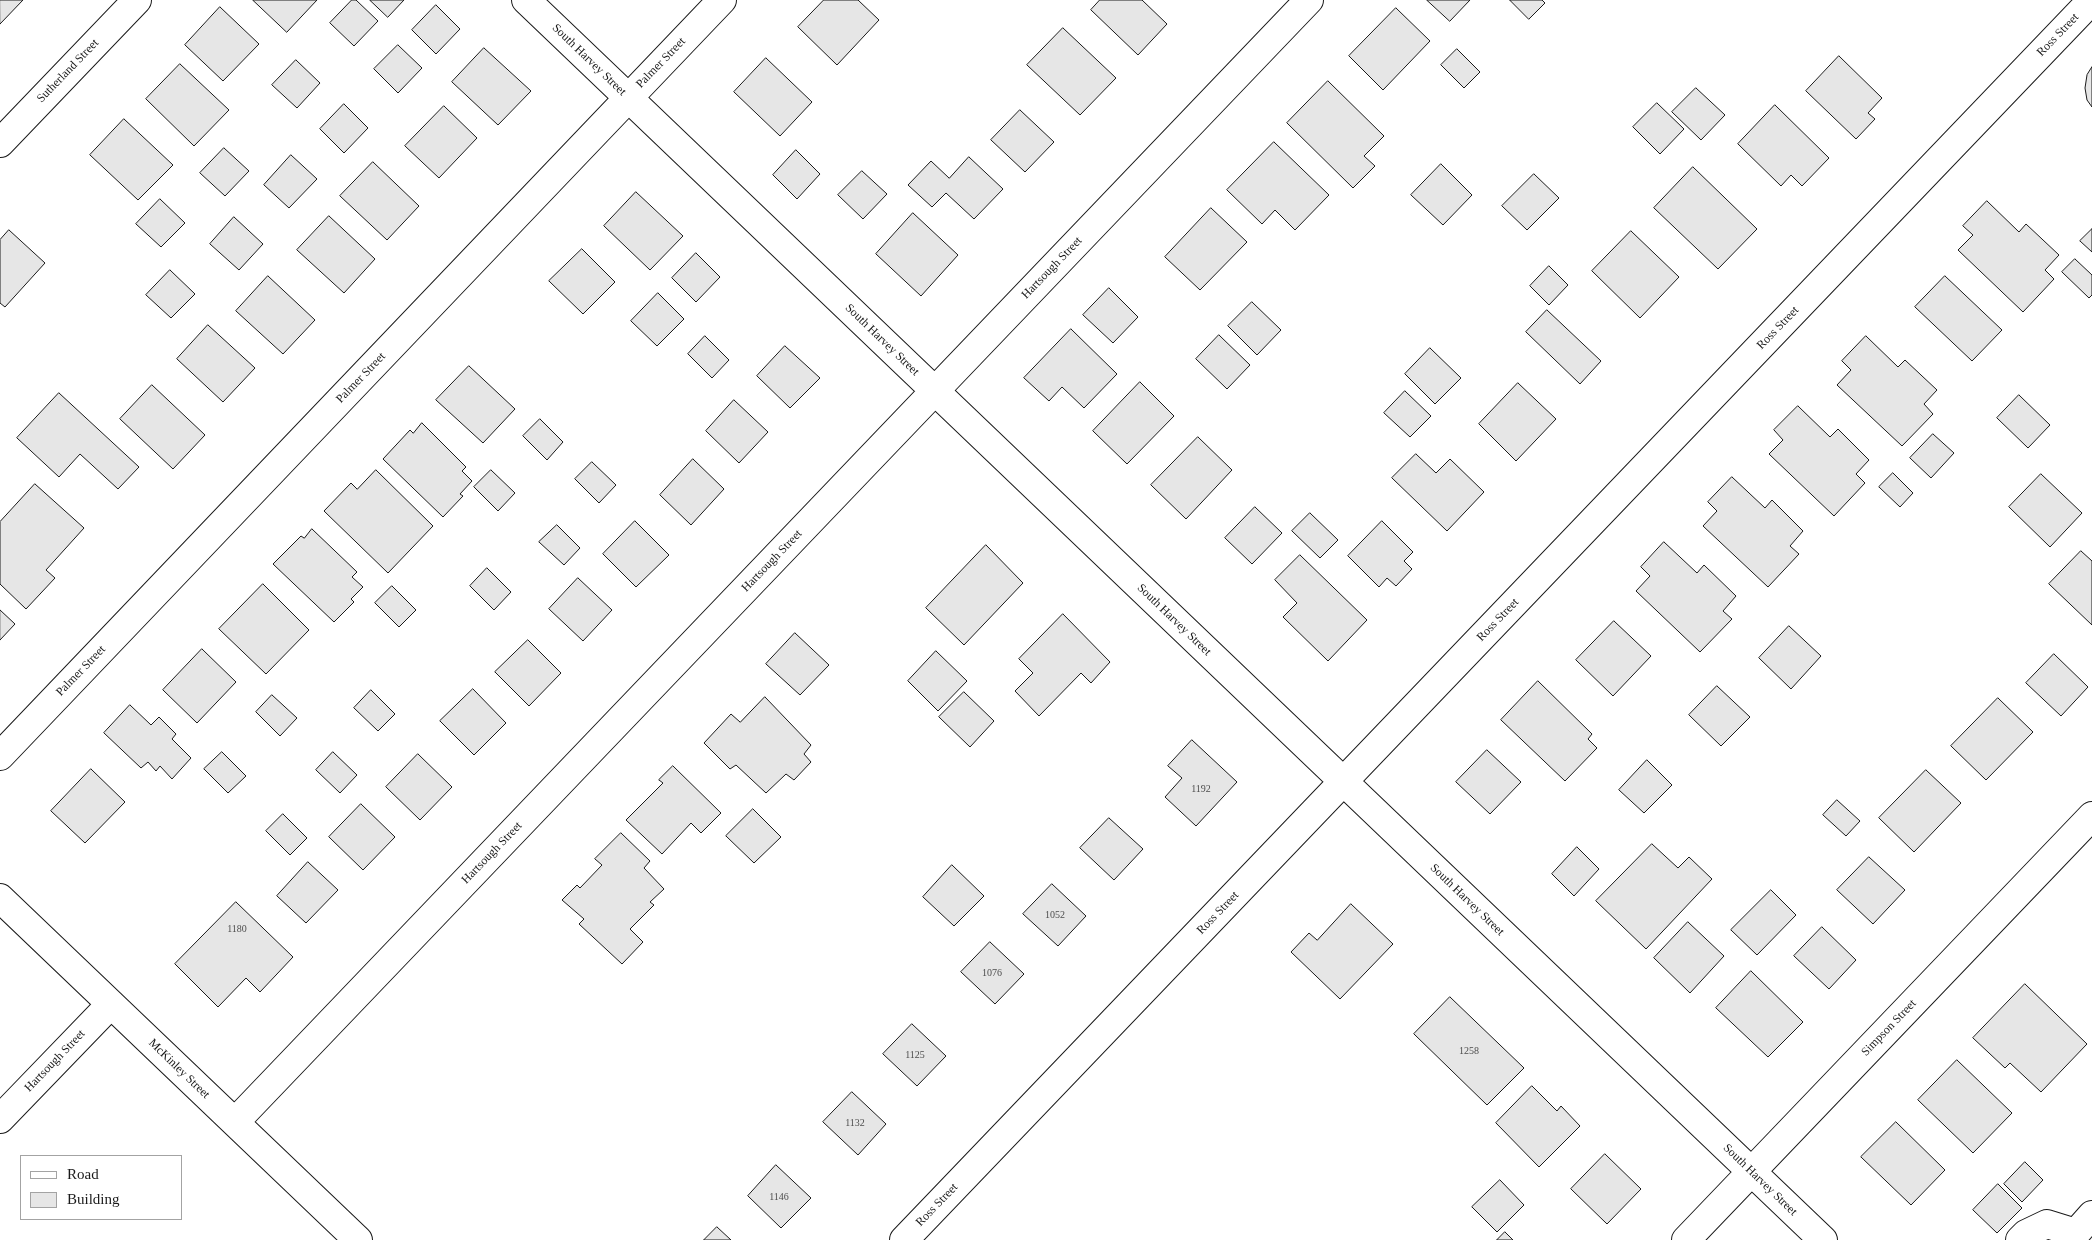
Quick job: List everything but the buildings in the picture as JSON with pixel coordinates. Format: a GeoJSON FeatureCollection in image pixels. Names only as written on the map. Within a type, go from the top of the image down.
{"type":"FeatureCollection","features":[{"type":"Feature","properties":{"kind":"street","name":"Sutherland Street"},"geometry":{"type":"LineString","coordinates":[[0,143],[137,0]]}},
{"type":"Feature","properties":{"kind":"street","name":"South Harvey Street"},"geometry":{"type":"LineString","coordinates":[[526,0],[1822,1240]]}},
{"type":"Feature","properties":{"kind":"street","name":"Palmer Street"},"geometry":{"type":"LineString","coordinates":[[0,756],[722,0]]}},
{"type":"Feature","properties":{"kind":"street","name":"Hartsough Street"},"geometry":{"type":"LineString","coordinates":[[235,1122],[1309,0]]}},
{"type":"Feature","properties":{"kind":"street","name":"Ross Street"},"geometry":{"type":"LineString","coordinates":[[904,1240],[2092,0]]}},
{"type":"Feature","properties":{"kind":"street","name":"Simpson Street"},"geometry":{"type":"LineString","coordinates":[[1686,1240],[2092,816]]}},
{"type":"Feature","properties":{"kind":"street","name":"McKinley Street"},"geometry":{"type":"LineString","coordinates":[[0,898],[358,1240]]}},
{"type":"Feature","properties":{"kind":"street","name":"Hartsough Street"},"geometry":{"type":"LineString","coordinates":[[0,1119],[111,1004]]}},
{"type":"Feature","properties":{"kind":"street"},"geometry":{"type":"LineString","coordinates":[[2020,1240],[2026,1234],[2047,1224],[2076,1232],[2092,1215]]}}]}
